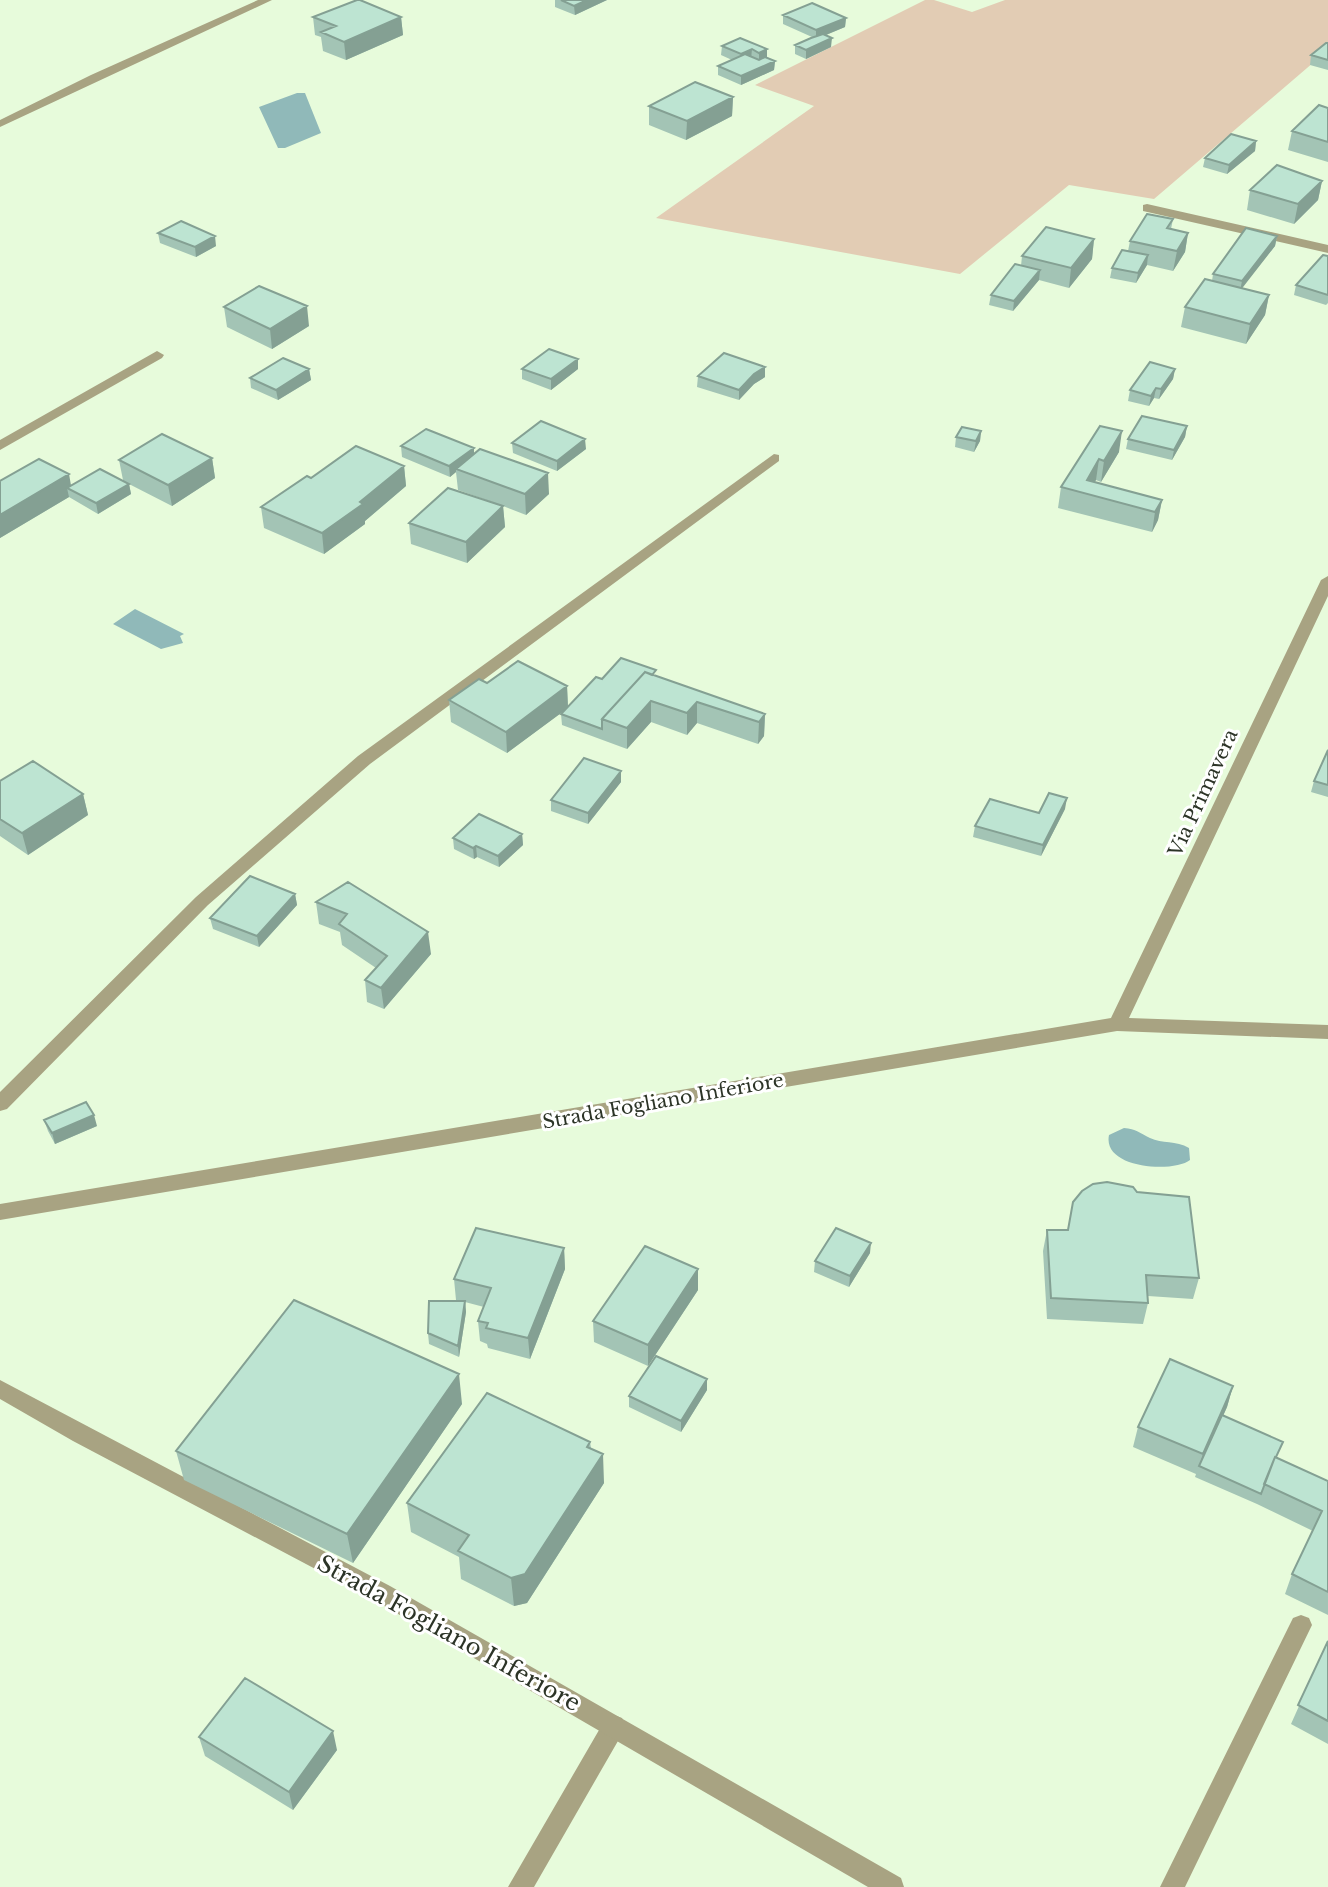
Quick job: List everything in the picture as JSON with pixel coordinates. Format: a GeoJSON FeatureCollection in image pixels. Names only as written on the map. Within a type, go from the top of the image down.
{"type":"FeatureCollection","features":[{"type":"Feature","properties":{"kind":"street"},"geometry":{"type":"LineString","coordinates":[[0,124],[95,77],[267,0]]}},
{"type":"Feature","properties":{"kind":"street"},"geometry":{"type":"LineString","coordinates":[[1147,208],[1328,249]]}},
{"type":"Feature","properties":{"kind":"street"},"geometry":{"type":"LineString","coordinates":[[0,446],[157,355]]}},
{"type":"Feature","properties":{"kind":"street"},"geometry":{"type":"LineString","coordinates":[[0,1104],[202,901],[364,760],[774,458]]}},
{"type":"Feature","properties":{"kind":"street","name":"Via Primavera"},"geometry":{"type":"LineString","coordinates":[[1117,1024],[1328,580]]}},
{"type":"Feature","properties":{"kind":"street","name":"Strada Fogliano Inferiore"},"geometry":{"type":"LineString","coordinates":[[0,1212],[1117,1024],[1328,1032]]}},
{"type":"Feature","properties":{"kind":"street","name":"Strada Fogliano Inferiore"},"geometry":{"type":"LineString","coordinates":[[0,1388],[79,1435],[382,1593],[892,1887]]}},
{"type":"Feature","properties":{"kind":"street"},"geometry":{"type":"LineString","coordinates":[[1172,1887],[1301,1625]]}},
{"type":"Feature","properties":{"kind":"street"},"geometry":{"type":"LineString","coordinates":[[520,1887],[614,1726]]}},
{"type":"Feature","properties":{"kind":"shaded area"},"geometry":{"type":"Polygon","coordinates":[[[925,0],[934,0],[972,12],[1005,0],[1328,0],[1328,50],[1154,199],[1069,185],[960,274],[656,218],[814,106],[755,85],[925,0]]]}},
{"type":"Feature","properties":{"kind":"water"},"geometry":{"type":"Polygon","coordinates":[[[297,93],[305,93],[321,133],[285,148],[278,148],[259,107],[297,93]]]}},
{"type":"Feature","properties":{"kind":"water"},"geometry":{"type":"Polygon","coordinates":[[[135,609],[184,634],[180,636],[183,643],[161,649],[113,624],[135,609]]]}},
{"type":"Feature","properties":{"kind":"water"},"geometry":{"type":"Polygon","coordinates":[[[1124,1128],[1135,1130],[1155,1140],[1189,1148],[1190,1160],[1182,1164],[1155,1167],[1127,1161],[1116,1155],[1110,1146],[1109,1135],[1124,1128]]]}},
{"type":"Feature","properties":{"kind":"building"},"geometry":{"type":"Polygon","coordinates":[[[357,0],[401,17],[344,42],[321,32],[336,26],[313,17],[357,0]]]}},
{"type":"Feature","properties":{"kind":"building"},"geometry":{"type":"Polygon","coordinates":[[[561,0],[587,0],[574,6],[561,0]]]}},
{"type":"Feature","properties":{"kind":"building"},"geometry":{"type":"Polygon","coordinates":[[[812,3],[846,18],[816,30],[783,15],[812,3]]]}},
{"type":"Feature","properties":{"kind":"building"},"geometry":{"type":"Polygon","coordinates":[[[823,34],[832,38],[806,50],[795,45],[811,38],[823,34]]]}},
{"type":"Feature","properties":{"kind":"building"},"geometry":{"type":"Polygon","coordinates":[[[740,38],[767,49],[759,53],[752,49],[741,54],[722,46],[740,38]]]}},
{"type":"Feature","properties":{"kind":"building"},"geometry":{"type":"Polygon","coordinates":[[[1326,43],[1328,60],[1311,55],[1326,43]]]}},
{"type":"Feature","properties":{"kind":"building"},"geometry":{"type":"Polygon","coordinates":[[[745,54],[759,60],[765,57],[775,61],[741,76],[718,66],[745,54]]]}},
{"type":"Feature","properties":{"kind":"building"},"geometry":{"type":"Polygon","coordinates":[[[695,82],[733,97],[687,121],[649,106],[695,82]]]}},
{"type":"Feature","properties":{"kind":"building"},"geometry":{"type":"Polygon","coordinates":[[[1319,105],[1328,108],[1328,142],[1292,131],[1319,105]]]}},
{"type":"Feature","properties":{"kind":"building"},"geometry":{"type":"Polygon","coordinates":[[[1231,134],[1256,141],[1229,165],[1205,158],[1231,134]]]}},
{"type":"Feature","properties":{"kind":"building"},"geometry":{"type":"Polygon","coordinates":[[[1277,165],[1322,181],[1298,204],[1250,190],[1277,165]]]}},
{"type":"Feature","properties":{"kind":"building"},"geometry":{"type":"Polygon","coordinates":[[[1147,214],[1173,219],[1167,228],[1188,233],[1177,251],[1130,241],[1147,214]]]}},
{"type":"Feature","properties":{"kind":"building"},"geometry":{"type":"Polygon","coordinates":[[[181,221],[215,236],[195,247],[158,233],[181,221]]]}},
{"type":"Feature","properties":{"kind":"building"},"geometry":{"type":"Polygon","coordinates":[[[1046,227],[1094,239],[1071,268],[1022,256],[1046,227]]]}},
{"type":"Feature","properties":{"kind":"building"},"geometry":{"type":"Polygon","coordinates":[[[1246,228],[1277,236],[1242,281],[1213,274],[1246,228]]]}},
{"type":"Feature","properties":{"kind":"building"},"geometry":{"type":"Polygon","coordinates":[[[1122,250],[1148,255],[1138,273],[1112,268],[1122,250]]]}},
{"type":"Feature","properties":{"kind":"building"},"geometry":{"type":"Polygon","coordinates":[[[1323,255],[1328,256],[1328,295],[1296,285],[1323,255]]]}},
{"type":"Feature","properties":{"kind":"building"},"geometry":{"type":"Polygon","coordinates":[[[1015,264],[1040,270],[1014,301],[991,295],[1015,264]]]}},
{"type":"Feature","properties":{"kind":"building"},"geometry":{"type":"Polygon","coordinates":[[[1205,279],[1269,295],[1250,324],[1185,307],[1205,279]]]}},
{"type":"Feature","properties":{"kind":"building"},"geometry":{"type":"Polygon","coordinates":[[[259,286],[307,306],[270,329],[224,307],[259,286]]]}},
{"type":"Feature","properties":{"kind":"building"},"geometry":{"type":"Polygon","coordinates":[[[549,349],[578,359],[551,379],[522,369],[549,349]]]}},
{"type":"Feature","properties":{"kind":"building"},"geometry":{"type":"Polygon","coordinates":[[[724,353],[765,367],[739,390],[698,376],[724,353]]]}},
{"type":"Feature","properties":{"kind":"building"},"geometry":{"type":"Polygon","coordinates":[[[283,358],[309,369],[276,390],[250,378],[283,358]]]}},
{"type":"Feature","properties":{"kind":"building"},"geometry":{"type":"Polygon","coordinates":[[[1150,362],[1175,369],[1161,389],[1156,388],[1151,396],[1130,390],[1150,362]]]}},
{"type":"Feature","properties":{"kind":"building"},"geometry":{"type":"Polygon","coordinates":[[[1142,416],[1187,426],[1174,450],[1128,439],[1142,416]]]}},
{"type":"Feature","properties":{"kind":"building"},"geometry":{"type":"Polygon","coordinates":[[[541,421],[585,439],[557,461],[512,443],[541,421]]]}},
{"type":"Feature","properties":{"kind":"building"},"geometry":{"type":"Polygon","coordinates":[[[1100,426],[1122,431],[1104,461],[1099,459],[1087,480],[1162,500],[1155,512],[1061,487],[1100,426]]]}},
{"type":"Feature","properties":{"kind":"building"},"geometry":{"type":"Polygon","coordinates":[[[962,427],[981,431],[976,441],[956,437],[962,427]]]}},
{"type":"Feature","properties":{"kind":"building"},"geometry":{"type":"Polygon","coordinates":[[[426,429],[474,448],[449,466],[401,446],[426,429]]]}},
{"type":"Feature","properties":{"kind":"building"},"geometry":{"type":"Polygon","coordinates":[[[162,434],[212,458],[168,485],[119,460],[162,434]]]}},
{"type":"Feature","properties":{"kind":"building"},"geometry":{"type":"Polygon","coordinates":[[[356,446],[404,466],[360,502],[363,504],[322,533],[261,507],[307,476],[311,478],[356,446]]]}},
{"type":"Feature","properties":{"kind":"building"},"geometry":{"type":"Polygon","coordinates":[[[480,449],[548,473],[525,494],[456,469],[480,449]]]}},
{"type":"Feature","properties":{"kind":"building"},"geometry":{"type":"Polygon","coordinates":[[[39,459],[69,474],[0,515],[0,481],[39,459]]]}},
{"type":"Feature","properties":{"kind":"building"},"geometry":{"type":"Polygon","coordinates":[[[100,469],[129,484],[96,503],[67,488],[100,469]]]}},
{"type":"Feature","properties":{"kind":"building"},"geometry":{"type":"Polygon","coordinates":[[[448,488],[503,506],[466,542],[409,523],[448,488]]]}},
{"type":"Feature","properties":{"kind":"building"},"geometry":{"type":"Polygon","coordinates":[[[621,658],[656,670],[652,675],[645,672],[602,719],[602,729],[561,714],[596,677],[602,679],[621,658]]]}},
{"type":"Feature","properties":{"kind":"building"},"geometry":{"type":"Polygon","coordinates":[[[518,661],[567,686],[506,732],[449,700],[479,679],[487,683],[518,661]]]}},
{"type":"Feature","properties":{"kind":"building"},"geometry":{"type":"Polygon","coordinates":[[[645,672],[765,714],[759,722],[697,702],[687,713],[651,701],[627,728],[602,719],[645,672]]]}},
{"type":"Feature","properties":{"kind":"building"},"geometry":{"type":"Polygon","coordinates":[[[1328,750],[1328,785],[1314,781],[1328,750]]]}},
{"type":"Feature","properties":{"kind":"building"},"geometry":{"type":"Polygon","coordinates":[[[584,758],[621,771],[588,813],[551,800],[584,758]]]}},
{"type":"Feature","properties":{"kind":"building"},"geometry":{"type":"Polygon","coordinates":[[[33,761],[83,794],[22,833],[0,819],[0,781],[33,761]]]}},
{"type":"Feature","properties":{"kind":"building"},"geometry":{"type":"Polygon","coordinates":[[[1049,793],[1067,798],[1043,845],[975,826],[990,799],[1039,813],[1049,793]]]}},
{"type":"Feature","properties":{"kind":"building"},"geometry":{"type":"Polygon","coordinates":[[[479,814],[522,834],[498,856],[453,838],[479,814]]]}},
{"type":"Feature","properties":{"kind":"building"},"geometry":{"type":"Polygon","coordinates":[[[250,876],[295,894],[257,936],[210,918],[250,876]]]}},
{"type":"Feature","properties":{"kind":"building"},"geometry":{"type":"Polygon","coordinates":[[[348,882],[428,932],[381,988],[365,980],[387,956],[339,924],[347,914],[316,902],[348,882]]]}},
{"type":"Feature","properties":{"kind":"building"},"geometry":{"type":"Polygon","coordinates":[[[86,1102],[94,1115],[52,1133],[44,1120],[86,1102]]]}},
{"type":"Feature","properties":{"kind":"building"},"geometry":{"type":"Polygon","coordinates":[[[1107,1182],[1133,1187],[1137,1192],[1189,1197],[1199,1278],[1146,1275],[1148,1303],[1051,1298],[1047,1230],[1068,1230],[1073,1202],[1082,1191],[1093,1184],[1107,1182]]]}},
{"type":"Feature","properties":{"kind":"building"},"geometry":{"type":"Polygon","coordinates":[[[476,1228],[564,1248],[528,1338],[486,1328],[488,1323],[478,1321],[491,1288],[454,1279],[476,1228]]]}},
{"type":"Feature","properties":{"kind":"building"},"geometry":{"type":"Polygon","coordinates":[[[836,1228],[871,1243],[850,1276],[815,1261],[836,1228]]]}},
{"type":"Feature","properties":{"kind":"building"},"geometry":{"type":"Polygon","coordinates":[[[645,1246],[698,1269],[648,1345],[593,1321],[645,1246]]]}},
{"type":"Feature","properties":{"kind":"building"},"geometry":{"type":"Polygon","coordinates":[[[294,1300],[459,1374],[347,1534],[176,1451],[294,1300]]]}},
{"type":"Feature","properties":{"kind":"building"},"geometry":{"type":"Polygon","coordinates":[[[429,1301],[465,1301],[458,1346],[428,1333],[429,1301]]]}},
{"type":"Feature","properties":{"kind":"building"},"geometry":{"type":"Polygon","coordinates":[[[656,1356],[707,1379],[681,1421],[629,1396],[656,1356]]]}},
{"type":"Feature","properties":{"kind":"building"},"geometry":{"type":"Polygon","coordinates":[[[1170,1359],[1233,1386],[1203,1454],[1138,1427],[1170,1359]]]}},
{"type":"Feature","properties":{"kind":"building"},"geometry":{"type":"Polygon","coordinates":[[[487,1393],[590,1442],[587,1447],[603,1454],[525,1574],[511,1578],[458,1551],[469,1535],[407,1503],[487,1393]]]}},
{"type":"Feature","properties":{"kind":"building"},"geometry":{"type":"Polygon","coordinates":[[[1222,1415],[1283,1442],[1261,1494],[1199,1466],[1222,1415]]]}},
{"type":"Feature","properties":{"kind":"building"},"geometry":{"type":"Polygon","coordinates":[[[1275,1457],[1328,1481],[1328,1592],[1292,1574],[1322,1511],[1264,1484],[1275,1457]]]}},
{"type":"Feature","properties":{"kind":"building"},"geometry":{"type":"Polygon","coordinates":[[[1328,1641],[1328,1721],[1298,1705],[1328,1641]]]}},
{"type":"Feature","properties":{"kind":"building"},"geometry":{"type":"Polygon","coordinates":[[[245,1678],[333,1731],[289,1792],[199,1737],[245,1678]]]}}]}
